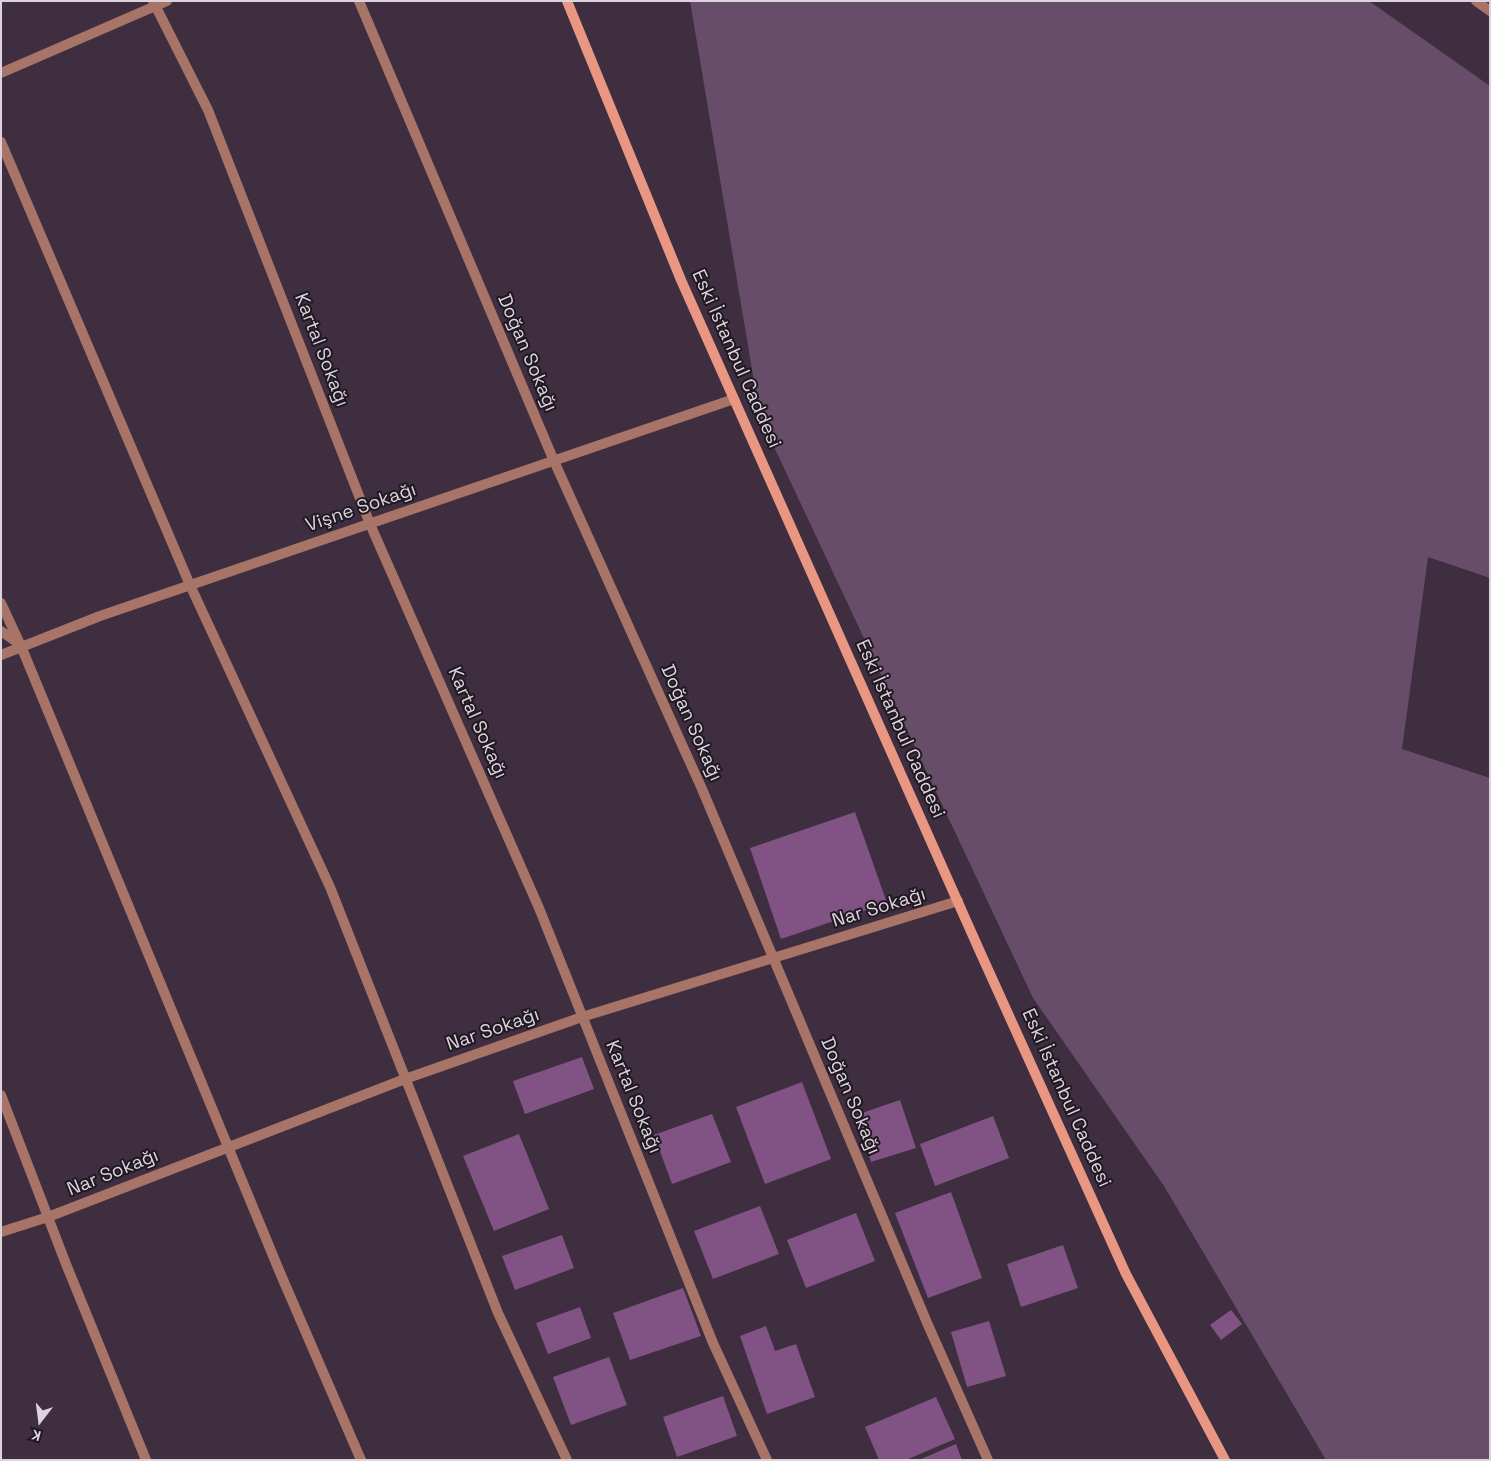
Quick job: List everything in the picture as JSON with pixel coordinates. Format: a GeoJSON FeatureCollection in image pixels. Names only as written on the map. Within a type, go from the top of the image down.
{"type":"FeatureCollection","features":[{"type":"Feature","properties":{"kind":"main road","name":"Eski İstanbul Caddesi"},"geometry":{"type":"LineString","coordinates":[[567,1],[681,280],[958,902],[1126,1274],[1225,1460]]}},
{"type":"Feature","properties":{"kind":"street"},"geometry":{"type":"LineString","coordinates":[[1,73],[154,4],[167,1]]}},
{"type":"Feature","properties":{"kind":"street","name":"Doğan Sokağı"},"geometry":{"type":"LineString","coordinates":[[359,1],[554,461],[702,789],[928,1325],[988,1460]]}},
{"type":"Feature","properties":{"kind":"street"},"geometry":{"type":"LineString","coordinates":[[1476,1],[1490,11]]}},
{"type":"Feature","properties":{"kind":"street","name":"Kartal Sokağı"},"geometry":{"type":"LineString","coordinates":[[154,4],[208,110],[370,524],[539,908],[713,1343],[767,1460]]}},
{"type":"Feature","properties":{"kind":"street"},"geometry":{"type":"LineString","coordinates":[[1,142],[190,585],[330,887],[498,1313],[568,1460]]}},
{"type":"Feature","properties":{"kind":"street","name":"Vişne Sokağı"},"geometry":{"type":"LineString","coordinates":[[1,655],[190,585],[734,399]]}},
{"type":"Feature","properties":{"kind":"street"},"geometry":{"type":"LineString","coordinates":[[1,602],[361,1460]]}},
{"type":"Feature","properties":{"kind":"street"},"geometry":{"type":"LineString","coordinates":[[1,631],[21,646]]}},
{"type":"Feature","properties":{"kind":"street","name":"Nar Sokağı"},"geometry":{"type":"LineString","coordinates":[[1,1232],[48,1217],[405,1078],[582,1017],[958,902]]}},
{"type":"Feature","properties":{"kind":"street"},"geometry":{"type":"LineString","coordinates":[[1,1095],[146,1460]]}},
{"type":"Feature","properties":{"kind":"shaded area"},"geometry":{"type":"Polygon","coordinates":[[[690,1],[1369,1],[1490,86],[1490,578],[1428,557],[1402,749],[1490,778],[1490,1460],[1326,1460],[1164,1186],[1033,998],[760,417],[690,1]]]}},
{"type":"Feature","properties":{"kind":"building"},"geometry":{"type":"Polygon","coordinates":[[[855,812],[887,903],[781,939],[750,848],[855,812]]]}},
{"type":"Feature","properties":{"kind":"building"},"geometry":{"type":"Polygon","coordinates":[[[582,1057],[594,1089],[525,1114],[513,1081],[582,1057]]]}},
{"type":"Feature","properties":{"kind":"building"},"geometry":{"type":"Polygon","coordinates":[[[802,1082],[831,1159],[765,1184],[736,1107],[802,1082]]]}},
{"type":"Feature","properties":{"kind":"building"},"geometry":{"type":"Polygon","coordinates":[[[900,1100],[916,1148],[871,1162],[856,1115],[900,1100]]]}},
{"type":"Feature","properties":{"kind":"building"},"geometry":{"type":"Polygon","coordinates":[[[712,1114],[731,1162],[672,1184],[654,1135],[712,1114]]]}},
{"type":"Feature","properties":{"kind":"building"},"geometry":{"type":"Polygon","coordinates":[[[993,1116],[1009,1158],[935,1186],[920,1144],[993,1116]]]}},
{"type":"Feature","properties":{"kind":"building"},"geometry":{"type":"Polygon","coordinates":[[[519,1134],[549,1209],[494,1231],[463,1156],[519,1134]]]}},
{"type":"Feature","properties":{"kind":"building"},"geometry":{"type":"Polygon","coordinates":[[[951,1192],[982,1278],[928,1298],[895,1213],[951,1192]]]}},
{"type":"Feature","properties":{"kind":"building"},"geometry":{"type":"Polygon","coordinates":[[[760,1206],[779,1254],[713,1279],[694,1231],[760,1206]]]}},
{"type":"Feature","properties":{"kind":"building"},"geometry":{"type":"Polygon","coordinates":[[[856,1213],[875,1261],[806,1288],[787,1240],[856,1213]]]}},
{"type":"Feature","properties":{"kind":"building"},"geometry":{"type":"Polygon","coordinates":[[[562,1235],[574,1268],[515,1290],[502,1256],[562,1235]]]}},
{"type":"Feature","properties":{"kind":"building"},"geometry":{"type":"Polygon","coordinates":[[[1063,1245],[1078,1288],[1021,1307],[1007,1264],[1063,1245]]]}},
{"type":"Feature","properties":{"kind":"building"},"geometry":{"type":"Polygon","coordinates":[[[683,1288],[701,1336],[630,1360],[613,1313],[683,1288]]]}},
{"type":"Feature","properties":{"kind":"building"},"geometry":{"type":"Polygon","coordinates":[[[580,1307],[591,1338],[548,1354],[536,1323],[580,1307]]]}},
{"type":"Feature","properties":{"kind":"building"},"geometry":{"type":"Polygon","coordinates":[[[1231,1310],[1242,1324],[1221,1340],[1210,1325],[1231,1310]]]}},
{"type":"Feature","properties":{"kind":"building"},"geometry":{"type":"Polygon","coordinates":[[[989,1321],[1006,1376],[967,1387],[951,1332],[989,1321]]]}},
{"type":"Feature","properties":{"kind":"building"},"geometry":{"type":"Polygon","coordinates":[[[766,1326],[775,1351],[796,1344],[815,1397],[767,1414],[740,1336],[766,1326]]]}},
{"type":"Feature","properties":{"kind":"building"},"geometry":{"type":"Polygon","coordinates":[[[609,1357],[627,1405],[571,1425],[553,1377],[609,1357]]]}},
{"type":"Feature","properties":{"kind":"building"},"geometry":{"type":"Polygon","coordinates":[[[723,1396],[737,1436],[677,1457],[663,1417],[723,1396]]]}},
{"type":"Feature","properties":{"kind":"building"},"geometry":{"type":"Polygon","coordinates":[[[936,1397],[955,1439],[906,1460],[879,1460],[865,1427],[936,1397]]]}},
{"type":"Feature","properties":{"kind":"building"},"geometry":{"type":"Polygon","coordinates":[[[956,1444],[962,1460],[919,1460],[956,1444]]]}}]}
